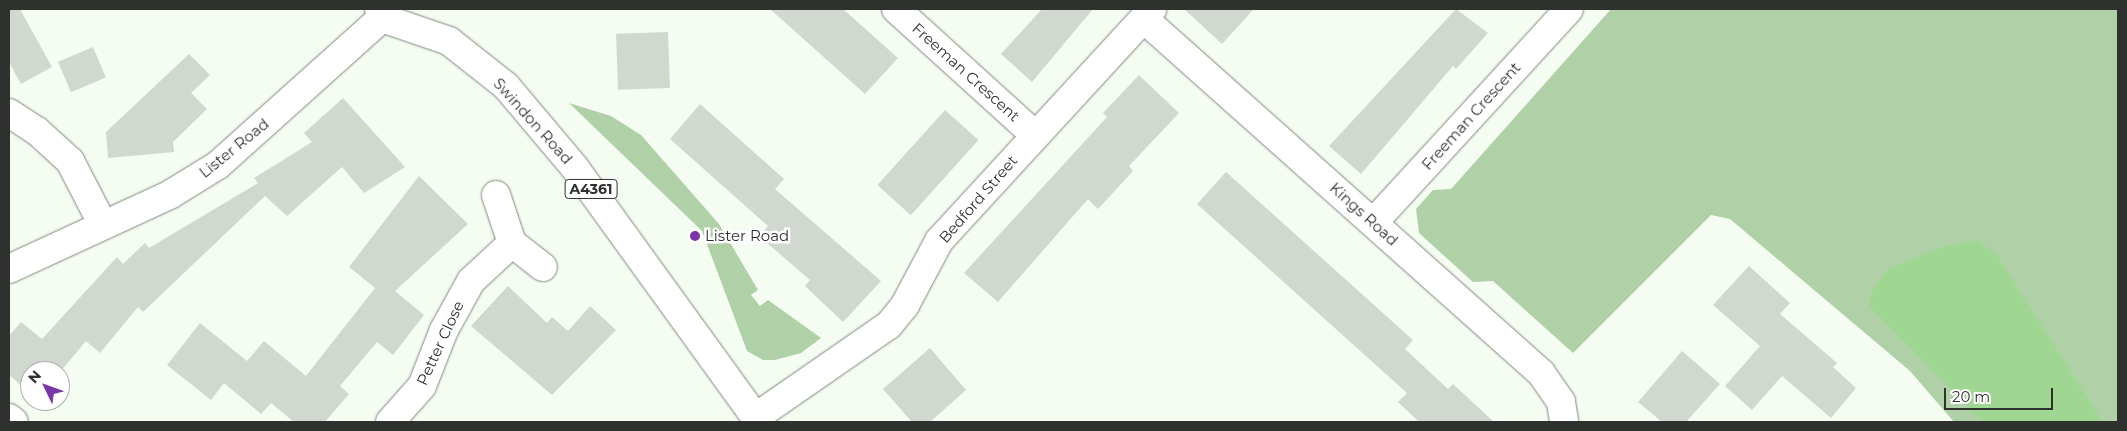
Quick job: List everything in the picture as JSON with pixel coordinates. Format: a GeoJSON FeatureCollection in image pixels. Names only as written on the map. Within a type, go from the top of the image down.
{"type":"FeatureCollection","features":[{"type":"Feature","properties":{"kind":"street","name":"Freeman Crescent"},"geometry":{"type":"LineString","coordinates":[[896,9],[1035,135]]}},
{"type":"Feature","properties":{"kind":"street","name":"Freeman Crescent"},"geometry":{"type":"LineString","coordinates":[[1373,223],[1569,9]]}},
{"type":"Feature","properties":{"kind":"street","name":"Lister Road"},"geometry":{"type":"LineString","coordinates":[[9,269],[171,194],[218,165],[381,13]]}},
{"type":"Feature","properties":{"kind":"street","name":"Swindon Road"},"geometry":{"type":"LineString","coordinates":[[381,13],[450,41],[506,86],[576,168],[757,420]]}},
{"type":"Feature","properties":{"kind":"street","name":"Bedford Street"},"geometry":{"type":"LineString","coordinates":[[757,420],[889,325],[905,305],[939,241],[1148,14]]}},
{"type":"Feature","properties":{"kind":"street","name":"Kings Road"},"geometry":{"type":"LineString","coordinates":[[1148,14],[1373,223],[1541,374],[1561,402],[1564,422]]}},
{"type":"Feature","properties":{"kind":"street"},"geometry":{"type":"LineString","coordinates":[[9,113],[37,131],[70,161],[103,225]]}},
{"type":"Feature","properties":{"kind":"street"},"geometry":{"type":"LineString","coordinates":[[496,195],[512,243],[543,267]]}},
{"type":"Feature","properties":{"kind":"street","name":"Petter Close"},"geometry":{"type":"LineString","coordinates":[[390,422],[422,386],[448,321],[471,281],[512,243]]}},
{"type":"Feature","properties":{"kind":"street"},"geometry":{"type":"LineString","coordinates":[[9,418],[14,422]]}},
{"type":"Feature","properties":{"kind":"shaded area"},"geometry":{"type":"Polygon","coordinates":[[[1611,9],[2118,9],[2118,422],[1954,422],[1910,371],[1730,219],[1711,215],[1573,353],[1493,281],[1473,282],[1419,233],[1416,209],[1433,190],[1451,189],[1611,9]]]}},
{"type":"Feature","properties":{"kind":"shaded area"},"geometry":{"type":"Polygon","coordinates":[[[569,103],[611,116],[641,135],[719,224],[758,290],[751,295],[760,306],[768,300],[821,338],[801,353],[775,360],[763,360],[747,351],[702,231],[569,103]]]}},
{"type":"Feature","properties":{"kind":"shaded area"},"geometry":{"type":"Polygon","coordinates":[[[1977,240],[1995,252],[2103,422],[1983,422],[1869,306],[1872,291],[1889,268],[1940,248],[1977,240]]]}},
{"type":"Feature","properties":{"kind":"building"},"geometry":{"type":"Polygon","coordinates":[[[9,9],[20,9],[52,67],[21,84],[9,62],[9,9]]]}},
{"type":"Feature","properties":{"kind":"building"},"geometry":{"type":"Polygon","coordinates":[[[770,9],[843,9],[898,58],[865,94],[770,9]]]}},
{"type":"Feature","properties":{"kind":"building"},"geometry":{"type":"Polygon","coordinates":[[[1042,9],[1093,9],[1032,82],[1001,54],[1042,9]]]}},
{"type":"Feature","properties":{"kind":"building"},"geometry":{"type":"Polygon","coordinates":[[[1184,9],[1254,9],[1222,44],[1184,9]]]}},
{"type":"Feature","properties":{"kind":"building"},"geometry":{"type":"Polygon","coordinates":[[[1456,9],[1488,33],[1456,69],[1453,66],[1361,174],[1329,146],[1456,9]]]}},
{"type":"Feature","properties":{"kind":"building"},"geometry":{"type":"Polygon","coordinates":[[[668,32],[670,88],[618,90],[616,34],[668,32]]]}},
{"type":"Feature","properties":{"kind":"building"},"geometry":{"type":"Polygon","coordinates":[[[93,47],[106,77],[71,92],[58,62],[93,47]]]}},
{"type":"Feature","properties":{"kind":"building"},"geometry":{"type":"Polygon","coordinates":[[[189,54],[210,75],[191,93],[207,109],[173,142],[174,152],[108,158],[106,132],[189,54]]]}},
{"type":"Feature","properties":{"kind":"building"},"geometry":{"type":"Polygon","coordinates":[[[1139,75],[1179,113],[1129,166],[1133,171],[1098,209],[1088,199],[998,302],[964,273],[1107,117],[1103,113],[1139,75]]]}},
{"type":"Feature","properties":{"kind":"building"},"geometry":{"type":"Polygon","coordinates":[[[343,98],[405,167],[364,193],[342,167],[287,216],[265,196],[143,312],[138,307],[100,353],[86,341],[69,361],[20,361],[20,384],[9,375],[9,336],[21,322],[42,339],[117,257],[123,264],[145,243],[149,248],[258,183],[254,178],[312,142],[304,133],[343,98]]]}},
{"type":"Feature","properties":{"kind":"building"},"geometry":{"type":"Polygon","coordinates":[[[700,104],[784,179],[775,189],[881,281],[843,322],[805,286],[810,280],[759,236],[768,226],[670,139],[700,104]]]}},
{"type":"Feature","properties":{"kind":"building"},"geometry":{"type":"Polygon","coordinates":[[[945,110],[978,140],[911,215],[877,185],[945,110]]]}},
{"type":"Feature","properties":{"kind":"building"},"geometry":{"type":"Polygon","coordinates":[[[1226,172],[1413,340],[1405,349],[1448,389],[1453,384],[1494,422],[1419,422],[1398,402],[1407,393],[1197,204],[1226,172]]]}},
{"type":"Feature","properties":{"kind":"building"},"geometry":{"type":"Polygon","coordinates":[[[419,176],[468,224],[395,291],[424,315],[393,355],[377,342],[340,386],[349,394],[325,422],[294,422],[271,403],[261,414],[224,383],[211,400],[167,365],[200,323],[247,361],[264,341],[306,376],[375,288],[349,267],[419,176]]]}},
{"type":"Feature","properties":{"kind":"building"},"geometry":{"type":"Polygon","coordinates":[[[1749,266],[1790,303],[1780,314],[1837,363],[1833,367],[1856,388],[1831,418],[1782,376],[1752,410],[1725,386],[1760,346],[1713,305],[1749,266]]]}},
{"type":"Feature","properties":{"kind":"building"},"geometry":{"type":"Polygon","coordinates":[[[508,286],[547,323],[552,317],[568,331],[590,306],[616,330],[552,395],[471,326],[508,286]]]}},
{"type":"Feature","properties":{"kind":"building"},"geometry":{"type":"Polygon","coordinates":[[[930,348],[966,390],[930,422],[912,422],[883,389],[930,348]]]}},
{"type":"Feature","properties":{"kind":"building"},"geometry":{"type":"Polygon","coordinates":[[[1682,351],[1720,384],[1686,422],[1662,422],[1638,402],[1682,351]]]}},
{"type":"Feature","properties":{"kind":"place","name":"Lister Road"},"geometry":{"type":"Point","coordinates":[695,236]}}]}
